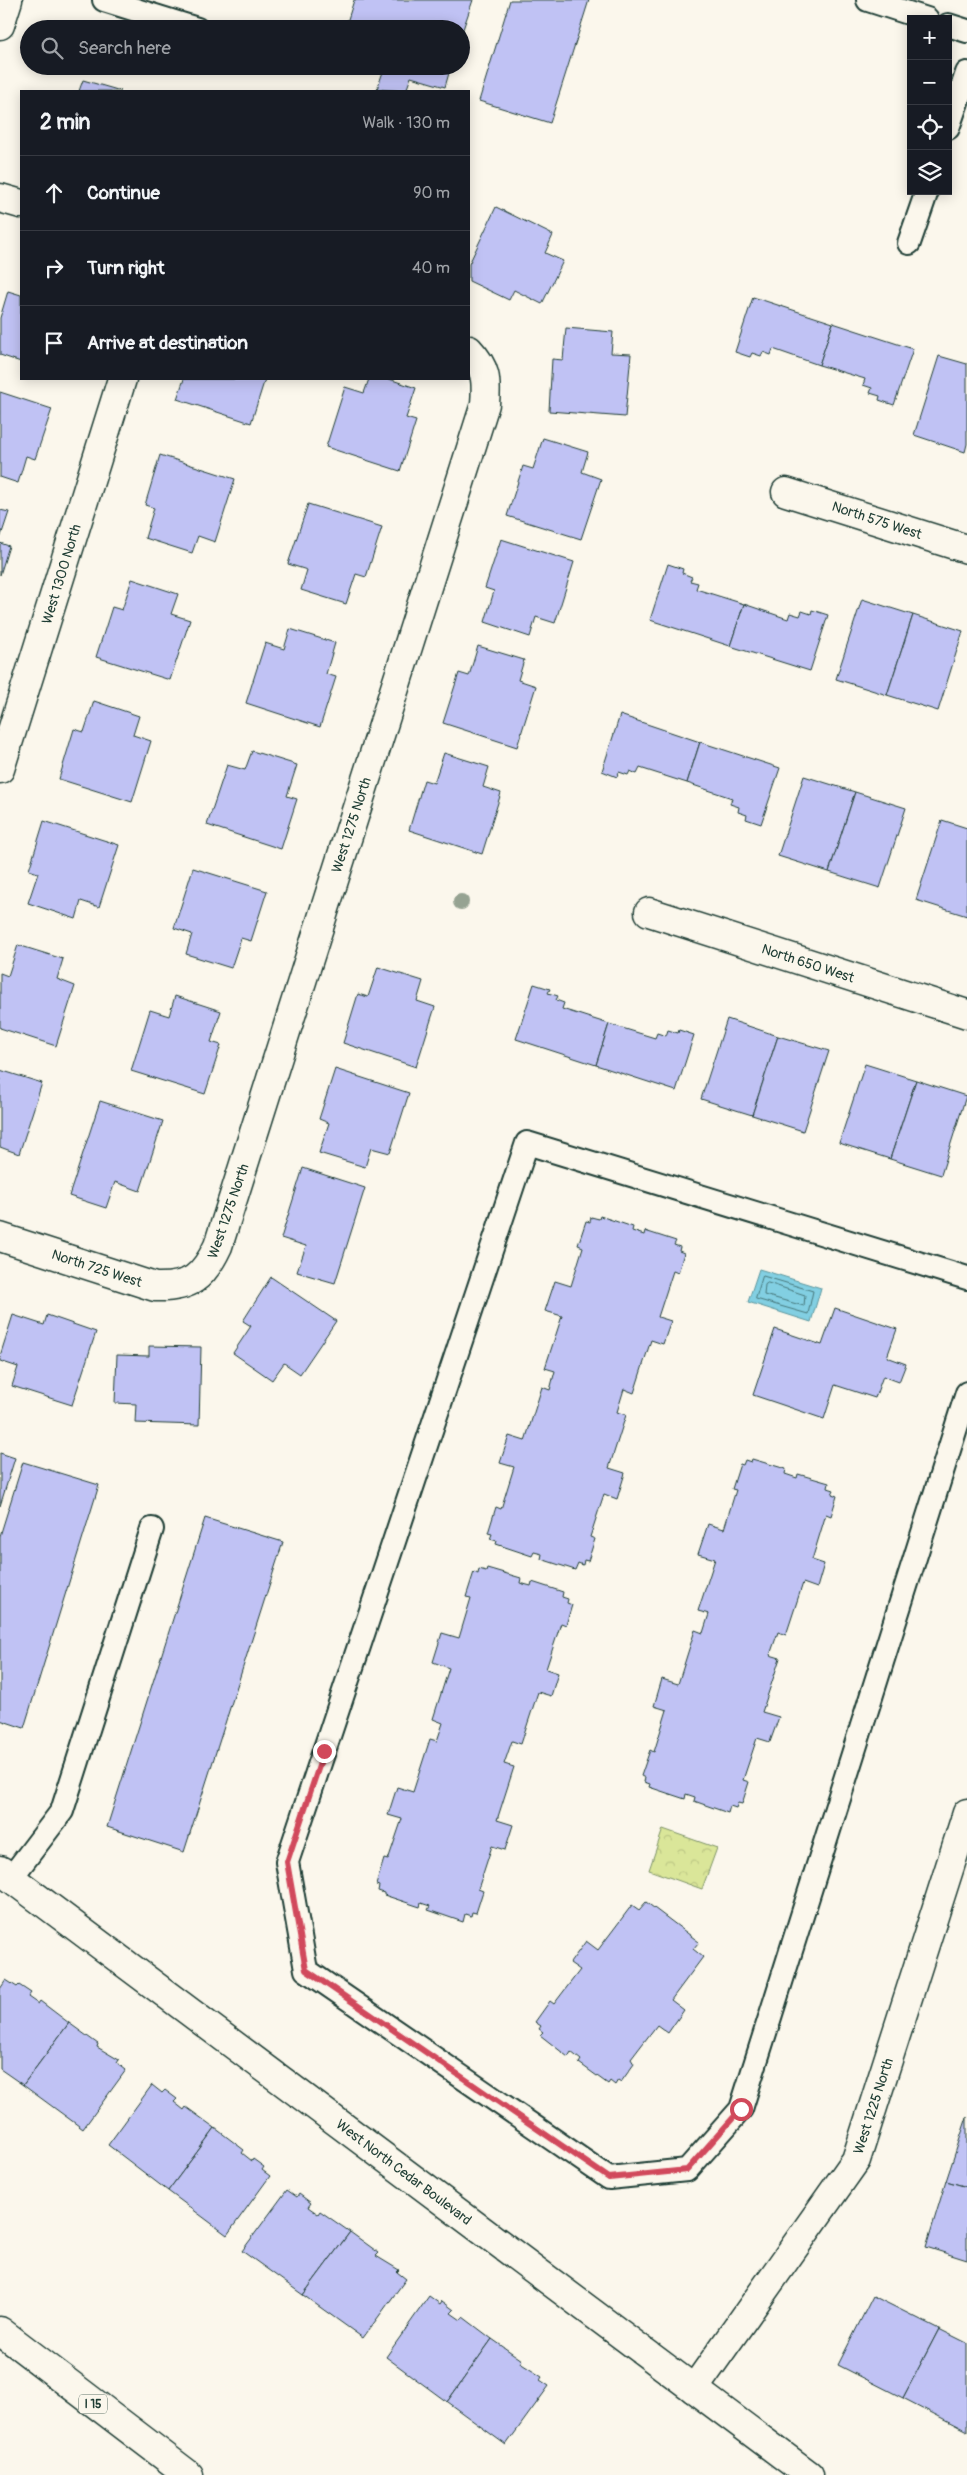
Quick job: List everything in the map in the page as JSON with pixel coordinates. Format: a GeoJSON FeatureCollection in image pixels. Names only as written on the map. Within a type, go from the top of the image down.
{"type":"FeatureCollection","features":[{"type":"Feature","properties":{"kind":"main road"},"geometry":{"type":"LineString","coordinates":[[0,26],[8,0]]}},
{"type":"Feature","properties":{"kind":"main road"},"geometry":{"type":"LineString","coordinates":[[0,198],[20,204]]}},
{"type":"Feature","properties":{"kind":"main road","name":"West 1275 North"},"geometry":{"type":"LineString","coordinates":[[194,1280],[208,1266],[218,1246],[485,404],[486,385],[475,356]]}},
{"type":"Feature","properties":{"kind":"main road","name":"West 1300 North"},"geometry":{"type":"LineString","coordinates":[[0,769],[122,380]]}},
{"type":"Feature","properties":{"kind":"main road","name":"North 575 West"},"geometry":{"type":"LineString","coordinates":[[786,492],[967,549]]}},
{"type":"Feature","properties":{"kind":"main road","name":"North 650 West"},"geometry":{"type":"LineString","coordinates":[[649,912],[967,1014]]}},
{"type":"Feature","properties":{"kind":"main road","name":"North 725 West"},"geometry":{"type":"LineString","coordinates":[[0,1237],[155,1287],[176,1288],[194,1280]]}},
{"type":"Feature","properties":{"kind":"main road","name":"West 1225 North"},"geometry":{"type":"LineString","coordinates":[[694,2389],[856,2160],[967,1813]]}},
{"type":"Feature","properties":{"kind":"main road","name":"West North Cedar Boulevard"},"geometry":{"type":"LineString","coordinates":[[6,1874],[809,2475]]}},
{"type":"Feature","properties":{"kind":"main road","name":"I 15"},"geometry":{"type":"LineString","coordinates":[[0,2331],[189,2475]]}},
{"type":"Feature","properties":{"kind":"lane"},"geometry":{"type":"LineString","coordinates":[[104,0],[168,20]]}},
{"type":"Feature","properties":{"kind":"lane"},"geometry":{"type":"LineString","coordinates":[[868,0],[915,15]]}},
{"type":"Feature","properties":{"kind":"lane"},"geometry":{"type":"LineString","coordinates":[[952,26],[967,31]]}},
{"type":"Feature","properties":{"kind":"lane"},"geometry":{"type":"LineString","coordinates":[[952,116],[967,73]]}},
{"type":"Feature","properties":{"kind":"lane"},"geometry":{"type":"LineString","coordinates":[[909,243],[926,195]]}},
{"type":"Feature","properties":{"kind":"lane"},"geometry":{"type":"LineString","coordinates":[[966,1402],[741,2109],[687,2170],[609,2178],[306,1970],[287,1862],[527,1143],[967,1278]]}},
{"type":"Feature","properties":{"kind":"lane"},"geometry":{"type":"LineString","coordinates":[[6,1874],[62,1811],[152,1529]]}},
{"type":"Feature","properties":{"kind":"green space"},"geometry":{"type":"Polygon","coordinates":[[[663,1829],[717,1848],[702,1889],[649,1870],[663,1829]]]}},
{"type":"Feature","properties":{"kind":"water"},"geometry":{"type":"Polygon","coordinates":[[[759,1269],[821,1288],[811,1322],[748,1302],[759,1269]]]}},
{"type":"Feature","properties":{"kind":"building"},"geometry":{"type":"Polygon","coordinates":[[[354,0],[473,0],[466,20],[348,20],[354,0]]]}},
{"type":"Feature","properties":{"kind":"building"},"geometry":{"type":"Polygon","coordinates":[[[510,0],[589,0],[550,123],[479,101],[510,0]]]}},
{"type":"Feature","properties":{"kind":"building"},"geometry":{"type":"Polygon","coordinates":[[[382,75],[448,75],[445,87],[411,77],[406,90],[377,89],[382,75]]]}},
{"type":"Feature","properties":{"kind":"building"},"geometry":{"type":"Polygon","coordinates":[[[83,80],[118,90],[79,90],[83,80]]]}},
{"type":"Feature","properties":{"kind":"building"},"geometry":{"type":"Polygon","coordinates":[[[496,207],[553,235],[545,253],[563,261],[542,304],[514,290],[509,300],[470,281],[470,262],[496,207]]]}},
{"type":"Feature","properties":{"kind":"building"},"geometry":{"type":"Polygon","coordinates":[[[8,291],[20,295],[20,362],[0,355],[0,318],[8,291]]]}},
{"type":"Feature","properties":{"kind":"building"},"geometry":{"type":"Polygon","coordinates":[[[753,297],[833,323],[819,365],[773,349],[771,355],[763,352],[761,356],[752,353],[750,357],[735,352],[753,297]]]}},
{"type":"Feature","properties":{"kind":"building"},"geometry":{"type":"Polygon","coordinates":[[[833,323],[913,349],[894,405],[879,400],[880,396],[870,393],[872,388],[863,385],[865,379],[819,365],[833,323]]]}},
{"type":"Feature","properties":{"kind":"building"},"geometry":{"type":"Polygon","coordinates":[[[566,328],[613,332],[611,353],[631,354],[625,417],[549,411],[552,359],[563,360],[566,328]]]}},
{"type":"Feature","properties":{"kind":"building"},"geometry":{"type":"Polygon","coordinates":[[[939,356],[967,364],[967,444],[965,452],[914,435],[939,356]]]}},
{"type":"Feature","properties":{"kind":"building"},"geometry":{"type":"Polygon","coordinates":[[[184,380],[265,380],[251,423],[177,399],[184,380]]]}},
{"type":"Feature","properties":{"kind":"building"},"geometry":{"type":"Polygon","coordinates":[[[369,380],[392,380],[416,388],[406,418],[416,421],[400,471],[326,447],[345,387],[364,393],[369,380]]]}},
{"type":"Feature","properties":{"kind":"building"},"geometry":{"type":"Polygon","coordinates":[[[0,392],[52,409],[35,459],[26,456],[18,483],[0,477],[0,392]]]}},
{"type":"Feature","properties":{"kind":"building"},"geometry":{"type":"Polygon","coordinates":[[[543,438],[588,452],[582,472],[601,479],[581,539],[507,516],[523,466],[533,469],[543,438]]]}},
{"type":"Feature","properties":{"kind":"building"},"geometry":{"type":"Polygon","coordinates":[[[160,455],[235,479],[215,542],[198,536],[192,553],[145,538],[154,508],[145,505],[160,455]]]}},
{"type":"Feature","properties":{"kind":"building"},"geometry":{"type":"Polygon","coordinates":[[[308,504],[382,527],[366,577],[356,574],[346,604],[301,590],[307,570],[288,564],[308,504]]]}},
{"type":"Feature","properties":{"kind":"building"},"geometry":{"type":"Polygon","coordinates":[[[0,510],[9,512],[0,539],[0,510]]]}},
{"type":"Feature","properties":{"kind":"building"},"geometry":{"type":"Polygon","coordinates":[[[501,539],[574,562],[555,623],[536,617],[530,637],[485,622],[494,591],[485,588],[501,539]]]}},
{"type":"Feature","properties":{"kind":"building"},"geometry":{"type":"Polygon","coordinates":[[[0,543],[9,546],[0,575],[0,543]]]}},
{"type":"Feature","properties":{"kind":"building"},"geometry":{"type":"Polygon","coordinates":[[[668,564],[683,569],[682,573],[692,577],[690,581],[698,583],[696,589],[744,604],[730,646],[650,620],[668,564]]]}},
{"type":"Feature","properties":{"kind":"building"},"geometry":{"type":"Polygon","coordinates":[[[132,579],[178,594],[171,614],[190,620],[170,680],[96,657],[112,607],[122,610],[132,579]]]}},
{"type":"Feature","properties":{"kind":"building"},"geometry":{"type":"Polygon","coordinates":[[[862,599],[913,615],[887,695],[836,679],[862,599]]]}},
{"type":"Feature","properties":{"kind":"building"},"geometry":{"type":"Polygon","coordinates":[[[744,604],[788,619],[790,613],[800,616],[802,611],[811,614],[812,610],[828,615],[810,671],[730,646],[744,604]]]}},
{"type":"Feature","properties":{"kind":"building"},"geometry":{"type":"Polygon","coordinates":[[[913,615],[963,631],[938,711],[887,695],[913,615]]]}},
{"type":"Feature","properties":{"kind":"building"},"geometry":{"type":"Polygon","coordinates":[[[290,629],[335,643],[326,674],[336,677],[320,727],[246,703],[265,643],[284,649],[290,629]]]}},
{"type":"Feature","properties":{"kind":"building"},"geometry":{"type":"Polygon","coordinates":[[[478,646],[524,660],[518,680],[536,686],[517,747],[443,723],[459,673],[469,676],[478,646]]]}},
{"type":"Feature","properties":{"kind":"building"},"geometry":{"type":"Polygon","coordinates":[[[94,701],[139,716],[133,735],[151,741],[132,802],[59,779],[74,729],[84,732],[94,701]]]}},
{"type":"Feature","properties":{"kind":"building"},"geometry":{"type":"Polygon","coordinates":[[[620,715],[700,742],[687,783],[640,768],[637,774],[630,771],[628,775],[619,772],[617,777],[602,771],[620,715]]]}},
{"type":"Feature","properties":{"kind":"building"},"geometry":{"type":"Polygon","coordinates":[[[700,742],[780,768],[761,824],[746,819],[747,815],[738,812],[739,807],[730,804],[732,798],[687,783],[700,742]]]}},
{"type":"Feature","properties":{"kind":"building"},"geometry":{"type":"Polygon","coordinates":[[[252,751],[297,765],[287,796],[297,799],[281,849],[207,825],[227,765],[245,770],[252,751]]]}},
{"type":"Feature","properties":{"kind":"building"},"geometry":{"type":"Polygon","coordinates":[[[444,753],[489,767],[483,787],[501,793],[482,854],[409,830],[424,780],[434,783],[444,753]]]}},
{"type":"Feature","properties":{"kind":"building"},"geometry":{"type":"Polygon","coordinates":[[[804,776],[855,792],[829,872],[778,856],[804,776]]]}},
{"type":"Feature","properties":{"kind":"building"},"geometry":{"type":"Polygon","coordinates":[[[855,792],[906,808],[880,888],[829,872],[855,792]]]}},
{"type":"Feature","properties":{"kind":"building"},"geometry":{"type":"Polygon","coordinates":[[[942,820],[967,828],[967,916],[916,900],[942,820]]]}},
{"type":"Feature","properties":{"kind":"building"},"geometry":{"type":"Polygon","coordinates":[[[44,821],[119,845],[99,907],[81,901],[76,919],[28,903],[38,873],[29,870],[44,821]]]}},
{"type":"Feature","properties":{"kind":"building"},"geometry":{"type":"Polygon","coordinates":[[[193,868],[267,891],[251,941],[241,938],[231,968],[186,954],[192,934],[174,928],[193,868]]]}},
{"type":"Feature","properties":{"kind":"building"},"geometry":{"type":"Polygon","coordinates":[[[18,945],[63,959],[57,979],[75,986],[56,1046],[0,1028],[0,973],[8,976],[18,945]]]}},
{"type":"Feature","properties":{"kind":"building"},"geometry":{"type":"Polygon","coordinates":[[[378,967],[423,981],[417,1001],[435,1007],[416,1067],[343,1043],[358,994],[368,997],[378,967]]]}},
{"type":"Feature","properties":{"kind":"building"},"geometry":{"type":"Polygon","coordinates":[[[534,984],[550,989],[548,993],[558,996],[556,1000],[564,1003],[562,1009],[609,1024],[596,1065],[516,1039],[534,984]]]}},
{"type":"Feature","properties":{"kind":"building"},"geometry":{"type":"Polygon","coordinates":[[[175,996],[221,1011],[211,1042],[221,1045],[205,1094],[131,1071],[150,1010],[169,1016],[175,996]]]}},
{"type":"Feature","properties":{"kind":"building"},"geometry":{"type":"Polygon","coordinates":[[[727,1019],[778,1036],[752,1115],[701,1099],[727,1019]]]}},
{"type":"Feature","properties":{"kind":"building"},"geometry":{"type":"Polygon","coordinates":[[[609,1024],[655,1038],[657,1033],[666,1036],[668,1030],[678,1033],[679,1030],[694,1035],[676,1091],[596,1065],[609,1024]]]}},
{"type":"Feature","properties":{"kind":"building"},"geometry":{"type":"Polygon","coordinates":[[[778,1036],[829,1051],[803,1131],[752,1115],[778,1036]]]}},
{"type":"Feature","properties":{"kind":"building"},"geometry":{"type":"Polygon","coordinates":[[[865,1064],[916,1080],[890,1159],[839,1143],[865,1064]]]}},
{"type":"Feature","properties":{"kind":"building"},"geometry":{"type":"Polygon","coordinates":[[[335,1069],[409,1093],[390,1153],[371,1148],[365,1167],[319,1153],[329,1123],[319,1119],[335,1069]]]}},
{"type":"Feature","properties":{"kind":"building"},"geometry":{"type":"Polygon","coordinates":[[[0,1070],[42,1083],[19,1154],[0,1147],[0,1070]]]}},
{"type":"Feature","properties":{"kind":"building"},"geometry":{"type":"Polygon","coordinates":[[[916,1080],[966,1096],[941,1175],[890,1159],[916,1080]]]}},
{"type":"Feature","properties":{"kind":"building"},"geometry":{"type":"Polygon","coordinates":[[[100,1101],[163,1121],[140,1191],[115,1182],[106,1208],[69,1196],[100,1101]]]}},
{"type":"Feature","properties":{"kind":"building"},"geometry":{"type":"Polygon","coordinates":[[[303,1168],[365,1188],[335,1283],[297,1272],[306,1246],[281,1238],[303,1168]]]}},
{"type":"Feature","properties":{"kind":"building"},"geometry":{"type":"Polygon","coordinates":[[[600,1216],[633,1227],[632,1231],[644,1235],[645,1231],[676,1241],[674,1245],[680,1247],[679,1251],[684,1253],[678,1273],[673,1271],[658,1317],[671,1321],[663,1344],[651,1340],[634,1393],[624,1389],[617,1412],[626,1415],[609,1468],[625,1473],[617,1499],[604,1494],[590,1537],[595,1539],[588,1561],[584,1560],[583,1565],[578,1563],[575,1570],[541,1559],[542,1554],[534,1552],[532,1556],[496,1544],[497,1541],[490,1539],[492,1534],[488,1533],[496,1507],[501,1509],[514,1467],[500,1463],[509,1436],[525,1441],[542,1387],[550,1390],[555,1371],[545,1368],[562,1316],[545,1311],[555,1281],[571,1286],[583,1247],[578,1245],[586,1221],[590,1222],[591,1217],[599,1219],[600,1216]]]}},
{"type":"Feature","properties":{"kind":"building"},"geometry":{"type":"Polygon","coordinates":[[[271,1277],[336,1321],[300,1374],[284,1363],[272,1380],[233,1353],[251,1326],[243,1321],[271,1277]]]}},
{"type":"Feature","properties":{"kind":"building"},"geometry":{"type":"Polygon","coordinates":[[[835,1308],[897,1329],[887,1357],[906,1364],[899,1382],[883,1376],[875,1398],[835,1385],[824,1419],[753,1395],[775,1329],[822,1345],[835,1308]]]}},
{"type":"Feature","properties":{"kind":"building"},"geometry":{"type":"Polygon","coordinates":[[[13,1315],[44,1325],[47,1315],[96,1332],[72,1405],[12,1386],[18,1367],[0,1361],[0,1356],[13,1315]]]}},
{"type":"Feature","properties":{"kind":"building"},"geometry":{"type":"Polygon","coordinates":[[[149,1346],[201,1347],[199,1425],[135,1423],[136,1404],[115,1403],[117,1355],[149,1356],[149,1346]]]}},
{"type":"Feature","properties":{"kind":"building"},"geometry":{"type":"Polygon","coordinates":[[[0,1453],[15,1458],[0,1506],[0,1453]]]}},
{"type":"Feature","properties":{"kind":"building"},"geometry":{"type":"Polygon","coordinates":[[[752,1459],[786,1469],[785,1474],[797,1478],[798,1474],[829,1483],[828,1488],[834,1490],[832,1494],[837,1496],[831,1516],[826,1514],[812,1560],[824,1564],[817,1588],[803,1583],[786,1635],[778,1632],[770,1655],[780,1658],[762,1712],[779,1717],[770,1742],[757,1738],[743,1780],[749,1782],[742,1804],[738,1803],[736,1808],[730,1806],[728,1813],[694,1801],[695,1797],[686,1794],[685,1799],[649,1787],[650,1784],[644,1782],[645,1778],[641,1776],[650,1750],[654,1752],[667,1710],[654,1706],[662,1679],[678,1684],[695,1630],[703,1633],[709,1614],[698,1611],[715,1559],[698,1554],[708,1524],[724,1529],[736,1490],[732,1489],[740,1464],[743,1465],[745,1460],[751,1462],[752,1459]]]}},
{"type":"Feature","properties":{"kind":"building"},"geometry":{"type":"Polygon","coordinates":[[[23,1462],[99,1485],[24,1728],[0,1720],[0,1536],[23,1462]]]}},
{"type":"Feature","properties":{"kind":"building"},"geometry":{"type":"Polygon","coordinates":[[[205,1518],[283,1542],[184,1852],[107,1827],[205,1518]]]}},
{"type":"Feature","properties":{"kind":"building"},"geometry":{"type":"Polygon","coordinates":[[[487,1568],[521,1578],[520,1583],[531,1586],[532,1582],[563,1592],[562,1597],[568,1599],[567,1603],[572,1605],[566,1625],[561,1623],[546,1669],[558,1673],[551,1696],[538,1692],[521,1744],[512,1741],[504,1764],[514,1767],[497,1820],[513,1825],[505,1850],[492,1846],[478,1889],[483,1891],[476,1913],[472,1912],[471,1916],[465,1914],[463,1922],[428,1910],[430,1906],[421,1903],[420,1907],[384,1895],[384,1893],[378,1891],[379,1886],[376,1885],[384,1859],[388,1860],[402,1819],[388,1815],[397,1787],[413,1792],[430,1739],[437,1741],[443,1723],[433,1719],[449,1668],[433,1662],[442,1633],[459,1638],[471,1598],[466,1597],[474,1572],[478,1574],[479,1569],[486,1571],[487,1568]]]}},
{"type":"Feature","properties":{"kind":"building"},"geometry":{"type":"Polygon","coordinates":[[[646,1902],[699,1942],[693,1949],[703,1957],[671,2000],[684,2010],[668,2033],[657,2025],[631,2059],[634,2064],[621,2082],[618,2080],[615,2085],[610,2081],[608,2084],[579,2063],[581,2060],[571,2052],[568,2057],[540,2035],[543,2032],[539,2029],[541,2026],[535,2022],[550,2001],[554,2004],[580,1970],[570,1963],[586,1941],[598,1950],[632,1905],[639,1910],[646,1902]]]}},
{"type":"Feature","properties":{"kind":"building"},"geometry":{"type":"Polygon","coordinates":[[[6,1980],[17,1987],[19,1985],[31,1993],[28,1997],[38,2004],[40,2001],[69,2023],[23,2085],[0,2069],[0,1989],[6,1980]]]}},
{"type":"Feature","properties":{"kind":"building"},"geometry":{"type":"Polygon","coordinates":[[[69,2023],[98,2044],[97,2047],[119,2060],[117,2063],[126,2070],[83,2129],[23,2085],[69,2023]]]}},
{"type":"Feature","properties":{"kind":"building"},"geometry":{"type":"Polygon","coordinates":[[[152,2085],[162,2093],[165,2090],[177,2099],[174,2102],[184,2110],[186,2107],[215,2128],[168,2191],[108,2145],[152,2085]]]}},
{"type":"Feature","properties":{"kind":"building"},"geometry":{"type":"Polygon","coordinates":[[[967,2117],[967,2187],[946,2181],[967,2117]]]}},
{"type":"Feature","properties":{"kind":"building"},"geometry":{"type":"Polygon","coordinates":[[[215,2128],[244,2150],[242,2153],[252,2161],[253,2159],[264,2167],[262,2170],[270,2176],[227,2235],[168,2191],[215,2128]]]}},
{"type":"Feature","properties":{"kind":"building"},"geometry":{"type":"Polygon","coordinates":[[[946,2181],[967,2187],[967,2260],[926,2247],[946,2181]]]}},
{"type":"Feature","properties":{"kind":"building"},"geometry":{"type":"Polygon","coordinates":[[[287,2190],[297,2197],[299,2194],[311,2203],[308,2207],[318,2214],[320,2211],[350,2232],[303,2295],[242,2251],[287,2190]]]}},
{"type":"Feature","properties":{"kind":"building"},"geometry":{"type":"Polygon","coordinates":[[[350,2232],[379,2253],[376,2256],[399,2270],[397,2272],[406,2279],[363,2338],[303,2295],[350,2232]]]}},
{"type":"Feature","properties":{"kind":"building"},"geometry":{"type":"Polygon","coordinates":[[[429,2296],[440,2304],[442,2301],[454,2310],[451,2313],[461,2320],[463,2317],[492,2339],[447,2402],[386,2357],[429,2296]]]}},
{"type":"Feature","properties":{"kind":"building"},"geometry":{"type":"Polygon","coordinates":[[[873,2296],[939,2329],[903,2398],[838,2365],[873,2296]]]}},
{"type":"Feature","properties":{"kind":"building"},"geometry":{"type":"Polygon","coordinates":[[[939,2329],[967,2343],[967,2431],[903,2398],[939,2329]]]}},
{"type":"Feature","properties":{"kind":"building"},"geometry":{"type":"Polygon","coordinates":[[[492,2339],[522,2360],[520,2363],[542,2377],[540,2380],[549,2386],[506,2445],[447,2402],[492,2339]]]}},
{"type":"Feature","properties":{"kind":"route"},"geometry":{"type":"LineString","coordinates":[[324,1751],[287,1862],[306,1970],[609,2178],[687,2170],[741,2109]]}}]}
